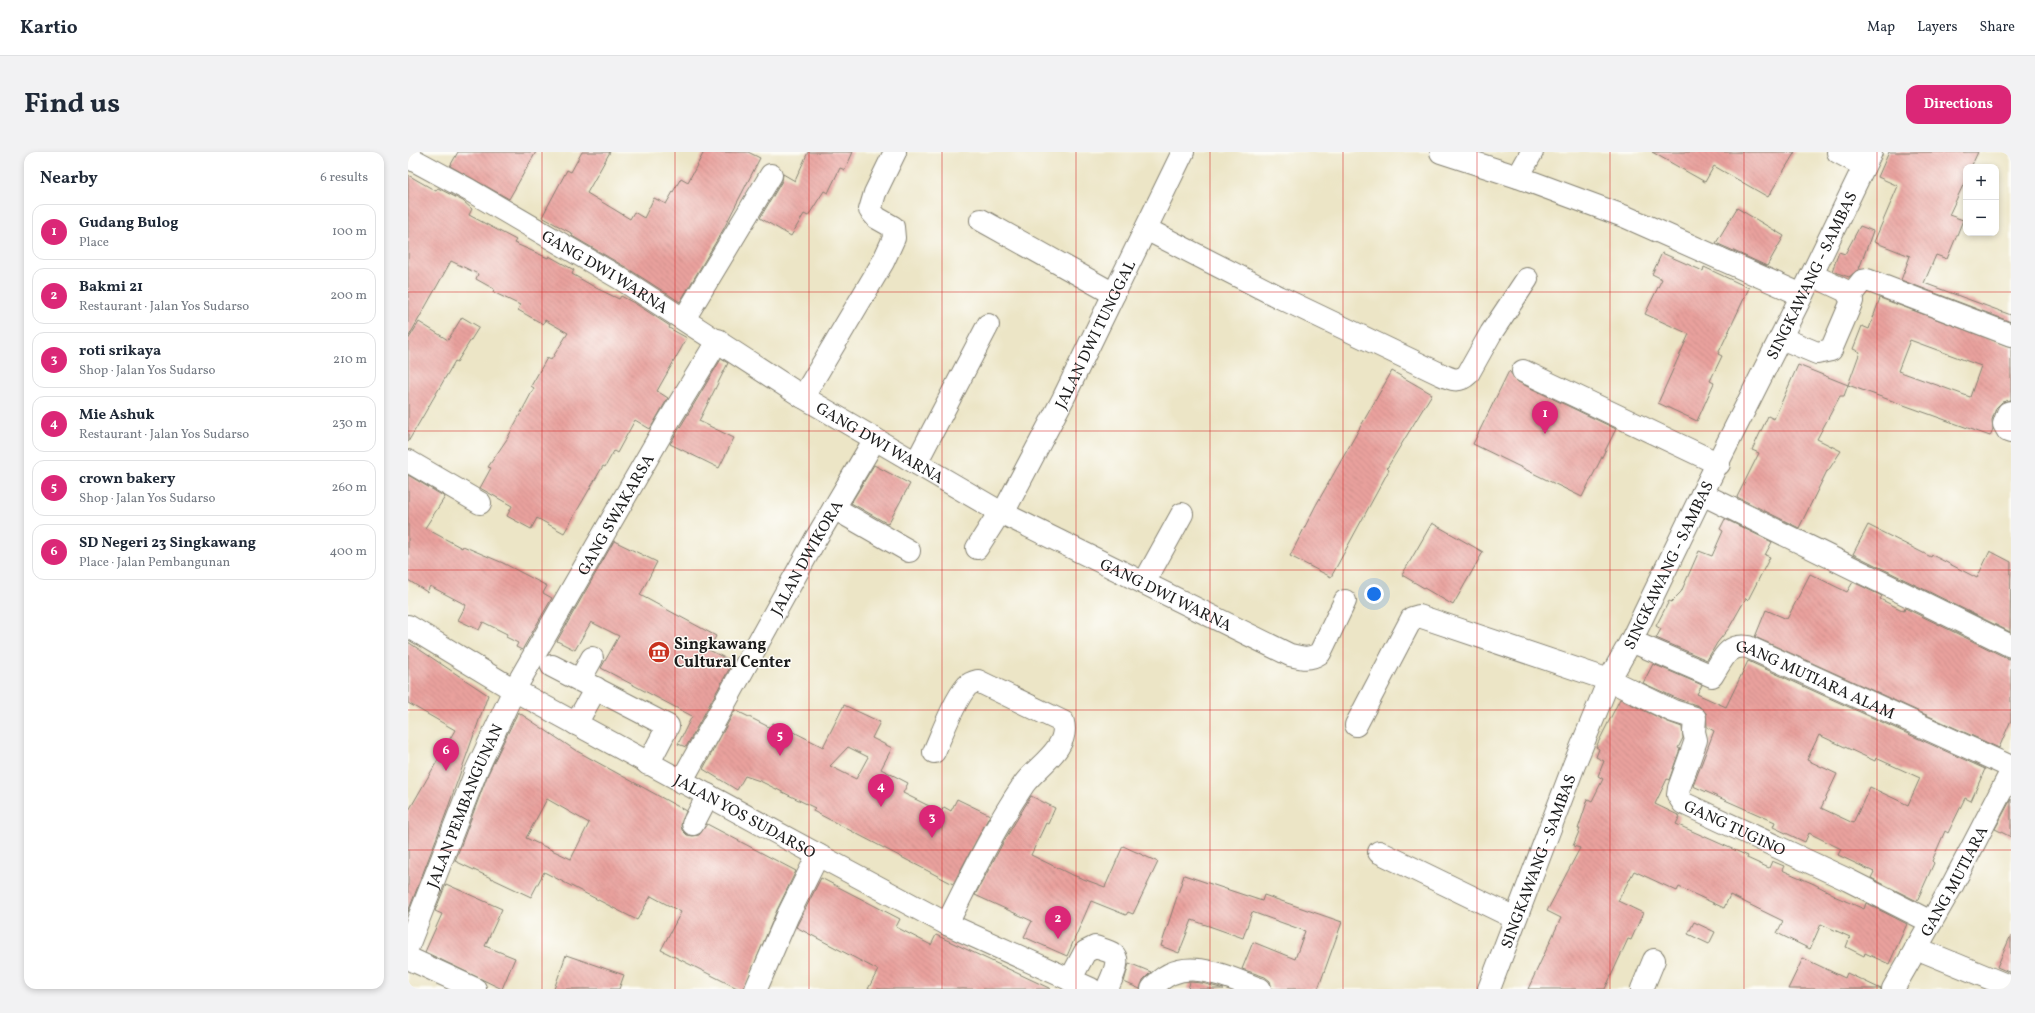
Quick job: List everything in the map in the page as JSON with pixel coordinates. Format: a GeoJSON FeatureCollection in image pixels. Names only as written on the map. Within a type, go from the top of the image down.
{"type":"FeatureCollection","features":[{"type":"Feature","properties":{"kind":"street"},"geometry":{"type":"LineString","coordinates":[[803,397],[883,262],[894,238],[892,227],[877,218],[870,210],[875,193],[895,152]]}},
{"type":"Feature","properties":{"kind":"street","name":"JALAN DWI TUNGGAL"},"geometry":{"type":"LineString","coordinates":[[977,548],[1001,513],[1063,399],[1183,152]]}},
{"type":"Feature","properties":{"kind":"street"},"geometry":{"type":"LineString","coordinates":[[1441,152],[1518,177],[1626,217],[1802,295]]}},
{"type":"Feature","properties":{"kind":"street"},"geometry":{"type":"LineString","coordinates":[[1518,177],[1532,152]]}},
{"type":"Feature","properties":{"kind":"street"},"geometry":{"type":"LineString","coordinates":[[1838,152],[1868,159]]}},
{"type":"Feature","properties":{"kind":"street","name":"GANG DWI WARNA"},"geometry":{"type":"LineString","coordinates":[[408,157],[469,190],[621,279],[718,340],[803,397],[1001,513],[1290,655],[1305,658],[1314,657],[1320,653],[1345,601]]}},
{"type":"Feature","properties":{"kind":"street","name":"SINGKAWANG - SAMBAS"},"geometry":{"type":"LineString","coordinates":[[1489,989],[1574,765],[1609,680],[1631,641],[1702,494],[1719,464],[1868,159]]}},
{"type":"Feature","properties":{"kind":"street"},"geometry":{"type":"LineString","coordinates":[[684,319],[771,175]]}},
{"type":"Feature","properties":{"kind":"street"},"geometry":{"type":"LineString","coordinates":[[981,220],[1114,294]]}},
{"type":"Feature","properties":{"kind":"street"},"geometry":{"type":"LineString","coordinates":[[1146,229],[1286,300],[1438,373],[1457,380],[1462,380],[1468,374],[1491,333],[1527,279]]}},
{"type":"Feature","properties":{"kind":"street"},"geometry":{"type":"LineString","coordinates":[[1781,338],[1817,353],[1831,350],[1852,301],[1846,291],[1812,276]]}},
{"type":"Feature","properties":{"kind":"street"},"geometry":{"type":"LineString","coordinates":[[1850,296],[1862,281],[1867,280],[2011,334]]}},
{"type":"Feature","properties":{"kind":"street"},"geometry":{"type":"LineString","coordinates":[[916,463],[988,325]]}},
{"type":"Feature","properties":{"kind":"street","name":"GANG SWAKARSA"},"geometry":{"type":"LineString","coordinates":[[514,690],[668,422],[718,340]]}},
{"type":"Feature","properties":{"kind":"street"},"geometry":{"type":"LineString","coordinates":[[1523,371],[1719,464]]}},
{"type":"Feature","properties":{"kind":"street"},"geometry":{"type":"LineString","coordinates":[[2011,412],[2008,413],[2004,424],[2008,431],[2011,432]]}},
{"type":"Feature","properties":{"kind":"street","name":"JALAN DWIKORA"},"geometry":{"type":"LineString","coordinates":[[681,782],[834,508],[875,439]]}},
{"type":"Feature","properties":{"kind":"street"},"geometry":{"type":"LineString","coordinates":[[408,462],[480,502]]}},
{"type":"Feature","properties":{"kind":"street"},"geometry":{"type":"LineString","coordinates":[[1702,494],[2011,646]]}},
{"type":"Feature","properties":{"kind":"street"},"geometry":{"type":"LineString","coordinates":[[834,508],[910,551]]}},
{"type":"Feature","properties":{"kind":"street"},"geometry":{"type":"LineString","coordinates":[[1144,583],[1182,514]]}},
{"type":"Feature","properties":{"kind":"street"},"geometry":{"type":"LineString","coordinates":[[1356,725],[1412,618],[1419,616],[1609,680]]}},
{"type":"Feature","properties":{"kind":"street","name":"JALAN YOS SUDARSO"},"geometry":{"type":"LineString","coordinates":[[408,626],[514,690],[681,782],[708,795],[947,924],[1091,989]]}},
{"type":"Feature","properties":{"kind":"street","name":"GANG MUTIARA ALAM"},"geometry":{"type":"LineString","coordinates":[[1631,641],[1712,676],[1730,650],[1739,645],[1748,647],[2011,767]]}},
{"type":"Feature","properties":{"kind":"street"},"geometry":{"type":"LineString","coordinates":[[576,724],[588,684],[592,658]]}},
{"type":"Feature","properties":{"kind":"street"},"geometry":{"type":"LineString","coordinates":[[552,666],[668,726],[648,764]]}},
{"type":"Feature","properties":{"kind":"street","name":"GANG TUGINO"},"geometry":{"type":"LineString","coordinates":[[1609,680],[1673,711],[1695,718],[1694,732],[1696,740],[1679,788],[1678,795],[1683,803],[1848,880],[1931,922]]}},
{"type":"Feature","properties":{"kind":"street"},"geometry":{"type":"LineString","coordinates":[[934,752],[957,704],[967,686],[972,682],[978,681],[1063,722],[1065,729],[1062,738],[1052,755],[1024,785],[994,831],[947,924]]}},
{"type":"Feature","properties":{"kind":"street","name":"JALAN PEMBANGUNAN"},"geometry":{"type":"LineString","coordinates":[[408,946],[477,769],[514,690]]}},
{"type":"Feature","properties":{"kind":"street","name":"GANG MUTIARA"},"geometry":{"type":"LineString","coordinates":[[1893,989],[1931,922],[2011,772]]}},
{"type":"Feature","properties":{"kind":"street"},"geometry":{"type":"LineString","coordinates":[[693,824],[708,795]]}},
{"type":"Feature","properties":{"kind":"street"},"geometry":{"type":"LineString","coordinates":[[1379,852],[1515,918]]}},
{"type":"Feature","properties":{"kind":"street"},"geometry":{"type":"LineString","coordinates":[[756,989],[788,915],[818,855]]}},
{"type":"Feature","properties":{"kind":"street"},"geometry":{"type":"LineString","coordinates":[[1070,980],[1085,952],[1095,947],[1113,954],[1116,959],[1116,965],[1107,989]]}},
{"type":"Feature","properties":{"kind":"street"},"geometry":{"type":"LineString","coordinates":[[1916,948],[2011,987]]}},
{"type":"Feature","properties":{"kind":"street"},"geometry":{"type":"LineString","coordinates":[[408,958],[475,989]]}},
{"type":"Feature","properties":{"kind":"street"},"geometry":{"type":"LineString","coordinates":[[1642,989],[1654,960]]}},
{"type":"Feature","properties":{"kind":"street"},"geometry":{"type":"LineString","coordinates":[[1152,989],[1168,974],[1185,969],[1200,968],[1260,989]]}},
{"type":"Feature","properties":{"kind":"building"},"geometry":{"type":"Polygon","coordinates":[[[458,152],[536,152],[509,199],[450,166],[458,152]]]}},
{"type":"Feature","properties":{"kind":"building"},"geometry":{"type":"Polygon","coordinates":[[[582,152],[610,152],[587,193],[630,219],[634,212],[644,218],[654,198],[666,204],[681,178],[688,182],[704,152],[748,152],[760,158],[723,230],[680,302],[627,268],[572,236],[573,234],[542,217],[567,170],[571,172],[582,152]]]}},
{"type":"Feature","properties":{"kind":"building"},"geometry":{"type":"Polygon","coordinates":[[[808,152],[853,152],[845,170],[840,168],[828,193],[824,191],[808,216],[804,214],[791,236],[760,218],[782,181],[783,174],[795,181],[808,152]]]}},
{"type":"Feature","properties":{"kind":"building"},"geometry":{"type":"Polygon","coordinates":[[[1652,152],[1795,152],[1768,197],[1714,166],[1705,182],[1652,152]]]}},
{"type":"Feature","properties":{"kind":"building"},"geometry":{"type":"Polygon","coordinates":[[[1889,152],[1978,152],[1972,164],[1963,164],[1963,185],[1949,215],[1963,220],[1957,235],[1947,259],[1936,255],[1924,283],[2011,315],[2011,322],[1901,280],[1910,256],[1874,242],[1898,186],[1878,177],[1889,152]]]}},
{"type":"Feature","properties":{"kind":"building"},"geometry":{"type":"Polygon","coordinates":[[[408,175],[436,191],[438,188],[463,201],[472,209],[469,215],[516,240],[514,243],[548,258],[549,256],[574,270],[572,274],[619,299],[621,296],[636,304],[670,326],[669,328],[687,338],[657,391],[668,398],[650,429],[635,420],[617,453],[614,451],[605,467],[603,466],[564,533],[537,518],[531,529],[507,516],[512,506],[480,488],[491,468],[488,467],[507,439],[534,388],[531,386],[547,358],[551,360],[568,333],[545,320],[543,324],[518,310],[520,305],[493,292],[494,289],[476,279],[478,274],[451,261],[408,338],[408,175]]]}},
{"type":"Feature","properties":{"kind":"building"},"geometry":{"type":"Polygon","coordinates":[[[1737,208],[1784,236],[1767,266],[1716,243],[1737,208]]]}},
{"type":"Feature","properties":{"kind":"building"},"geometry":{"type":"Polygon","coordinates":[[[1860,226],[1873,231],[1859,269],[1849,277],[1832,271],[1839,252],[1845,254],[1860,226]]]}},
{"type":"Feature","properties":{"kind":"building"},"geometry":{"type":"Polygon","coordinates":[[[1662,253],[1703,271],[1704,267],[1749,288],[1718,354],[1722,356],[1710,381],[1714,383],[1697,421],[1658,403],[1689,334],[1645,314],[1662,279],[1652,274],[1662,253]]]}},
{"type":"Feature","properties":{"kind":"building"},"geometry":{"type":"Polygon","coordinates":[[[1880,298],[2011,347],[2011,400],[2002,402],[1996,408],[1992,420],[1993,429],[1990,436],[1848,385],[1860,352],[1853,349],[1862,326],[1869,329],[1880,298]],[[1910,340],[1898,371],[1970,397],[1981,366],[1910,340]]]}},
{"type":"Feature","properties":{"kind":"building"},"geometry":{"type":"Polygon","coordinates":[[[462,317],[479,327],[457,362],[455,361],[408,442],[408,340],[419,322],[448,340],[462,317]]]}},
{"type":"Feature","properties":{"kind":"building"},"geometry":{"type":"Polygon","coordinates":[[[721,359],[728,363],[699,421],[734,438],[719,468],[670,444],[721,359]]]}},
{"type":"Feature","properties":{"kind":"building"},"geometry":{"type":"Polygon","coordinates":[[[1798,365],[1848,385],[1844,396],[1840,396],[1817,439],[1841,451],[1827,471],[1799,528],[1737,497],[1759,453],[1752,450],[1768,416],[1774,419],[1798,365]]]}},
{"type":"Feature","properties":{"kind":"building"},"geometry":{"type":"Polygon","coordinates":[[[1392,371],[1432,394],[1387,468],[1389,470],[1331,577],[1290,556],[1316,505],[1392,371]]]}},
{"type":"Feature","properties":{"kind":"building"},"geometry":{"type":"Polygon","coordinates":[[[1509,371],[1518,382],[1616,429],[1582,497],[1473,444],[1509,371]]]}},
{"type":"Feature","properties":{"kind":"building"},"geometry":{"type":"Polygon","coordinates":[[[874,465],[910,484],[888,524],[851,503],[874,465]]]}},
{"type":"Feature","properties":{"kind":"building"},"geometry":{"type":"Polygon","coordinates":[[[408,475],[445,497],[425,528],[462,548],[463,546],[503,563],[547,586],[543,593],[552,598],[522,650],[516,647],[518,643],[506,637],[507,634],[483,622],[479,630],[458,620],[466,605],[430,586],[427,592],[408,580],[408,475]]]}},
{"type":"Feature","properties":{"kind":"building"},"geometry":{"type":"Polygon","coordinates":[[[1725,519],[1772,542],[1765,555],[1770,557],[1748,600],[1746,598],[1729,628],[1717,643],[1707,660],[1656,638],[1661,629],[1656,626],[1669,601],[1671,602],[1681,592],[1699,551],[1712,556],[1723,531],[1720,529],[1725,519]]]}},
{"type":"Feature","properties":{"kind":"building"},"geometry":{"type":"Polygon","coordinates":[[[1432,523],[1483,552],[1453,605],[1402,575],[1432,523]]]}},
{"type":"Feature","properties":{"kind":"building"},"geometry":{"type":"Polygon","coordinates":[[[1868,525],[1931,557],[1932,555],[1977,578],[1990,551],[2011,562],[2010,632],[1853,554],[1868,525]]]}},
{"type":"Feature","properties":{"kind":"building"},"geometry":{"type":"Polygon","coordinates":[[[614,541],[657,562],[640,595],[716,636],[709,650],[733,662],[686,747],[678,744],[692,716],[601,668],[619,636],[591,622],[575,650],[557,641],[614,541]]]}},
{"type":"Feature","properties":{"kind":"building"},"geometry":{"type":"Polygon","coordinates":[[[1810,574],[1847,592],[1853,582],[1882,596],[1880,599],[1904,611],[1905,608],[2011,660],[2011,720],[1999,748],[1755,637],[1766,610],[1787,619],[1810,574]]]}},
{"type":"Feature","properties":{"kind":"building"},"geometry":{"type":"Polygon","coordinates":[[[408,642],[488,695],[445,816],[408,912],[408,812],[455,730],[408,703],[408,642]]]}},
{"type":"Feature","properties":{"kind":"building"},"geometry":{"type":"Polygon","coordinates":[[[1748,661],[1985,769],[1971,801],[1965,798],[1948,833],[1945,831],[1932,861],[1934,863],[1917,901],[1871,878],[1874,872],[1838,855],[1841,849],[1809,833],[1805,842],[1773,827],[1775,822],[1693,786],[1714,731],[1707,727],[1706,713],[1699,706],[1678,699],[1643,683],[1653,664],[1702,685],[1697,694],[1726,707],[1748,661]],[[1819,735],[1807,760],[1837,774],[1821,808],[1853,823],[1870,787],[1908,805],[1920,778],[1876,758],[1875,761],[1819,735]]]}},
{"type":"Feature","properties":{"kind":"building"},"geometry":{"type":"Polygon","coordinates":[[[1620,699],[1668,722],[1682,727],[1683,738],[1678,748],[1680,749],[1669,780],[1667,779],[1655,804],[1680,816],[1676,824],[1748,856],[1747,858],[1769,868],[1772,861],[1784,866],[1782,870],[1814,884],[1835,895],[1834,896],[1864,909],[1866,903],[1907,924],[1889,964],[1865,953],[1864,956],[1846,947],[1850,937],[1821,924],[1810,949],[1777,933],[1783,921],[1730,895],[1724,908],[1679,887],[1677,891],[1634,871],[1618,901],[1643,913],[1631,940],[1628,939],[1605,989],[1528,989],[1561,918],[1547,911],[1580,848],[1573,846],[1580,829],[1578,829],[1588,799],[1592,801],[1603,779],[1598,776],[1604,761],[1596,757],[1599,749],[1596,747],[1620,699]]]}},
{"type":"Feature","properties":{"kind":"building"},"geometry":{"type":"Polygon","coordinates":[[[844,705],[880,722],[872,738],[892,748],[881,769],[908,783],[903,793],[941,812],[944,807],[951,811],[957,799],[990,815],[953,884],[813,811],[815,808],[760,781],[745,776],[737,790],[703,769],[735,710],[771,728],[773,723],[786,728],[823,747],[844,705]],[[848,747],[830,766],[856,779],[868,757],[848,747]]]}},
{"type":"Feature","properties":{"kind":"building"},"geometry":{"type":"Polygon","coordinates":[[[518,712],[575,750],[686,811],[681,825],[682,830],[687,835],[699,835],[707,824],[796,871],[777,910],[744,989],[739,989],[661,950],[681,912],[651,896],[637,920],[544,872],[531,897],[455,861],[488,774],[518,712]],[[547,799],[526,838],[571,859],[589,823],[547,799]]]}},
{"type":"Feature","properties":{"kind":"building"},"geometry":{"type":"Polygon","coordinates":[[[1031,796],[1055,808],[1031,855],[1070,874],[1105,887],[1123,846],[1158,862],[1133,914],[1128,912],[1126,915],[1091,901],[1067,956],[1024,937],[1032,921],[975,895],[1004,841],[1031,796]]]}},
{"type":"Feature","properties":{"kind":"building"},"geometry":{"type":"Polygon","coordinates":[[[2011,799],[2011,837],[1995,829],[2011,799]]]}},
{"type":"Feature","properties":{"kind":"building"},"geometry":{"type":"Polygon","coordinates":[[[1184,875],[1262,901],[1264,895],[1342,922],[1318,989],[1272,989],[1270,981],[1265,977],[1242,969],[1253,942],[1295,959],[1305,931],[1252,912],[1243,938],[1192,920],[1179,953],[1161,946],[1184,875]]]}},
{"type":"Feature","properties":{"kind":"building"},"geometry":{"type":"Polygon","coordinates":[[[821,878],[900,919],[896,927],[931,945],[936,935],[1051,989],[868,989],[878,970],[796,927],[821,878]]]}},
{"type":"Feature","properties":{"kind":"building"},"geometry":{"type":"Polygon","coordinates":[[[446,884],[502,909],[485,946],[515,958],[502,989],[425,952],[442,914],[435,911],[446,884]]]}},
{"type":"Feature","properties":{"kind":"building"},"geometry":{"type":"Polygon","coordinates":[[[1694,922],[1715,932],[1709,944],[1688,934],[1694,922]]]}},
{"type":"Feature","properties":{"kind":"building"},"geometry":{"type":"Polygon","coordinates":[[[2011,935],[2011,973],[1997,967],[2011,935]]]}},
{"type":"Feature","properties":{"kind":"building"},"geometry":{"type":"Polygon","coordinates":[[[566,955],[624,975],[619,989],[554,989],[566,955]]]}},
{"type":"Feature","properties":{"kind":"building"},"geometry":{"type":"Polygon","coordinates":[[[1803,958],[1845,978],[1847,973],[1881,989],[1788,989],[1803,958]]]}},
{"type":"Feature","properties":{"kind":"building"},"geometry":{"type":"Polygon","coordinates":[[[1129,963],[1151,972],[1143,980],[1140,989],[1124,982],[1129,963]]]}},
{"type":"Feature","properties":{"kind":"building"},"geometry":{"type":"Polygon","coordinates":[[[1190,982],[1202,983],[1224,989],[1188,989],[1190,982]]]}},
{"type":"Feature","properties":{"kind":"place","name":"Gudang Bulog"},"geometry":{"type":"Point","coordinates":[1545,434]}},
{"type":"Feature","properties":{"kind":"place","name":"Singkawang Cultural Center"},"geometry":{"type":"Point","coordinates":[659,652]}},
{"type":"Feature","properties":{"kind":"place","name":"crown bakery"},"geometry":{"type":"Point","coordinates":[780,756]}},
{"type":"Feature","properties":{"kind":"place","name":"SD Negeri 23 Singkawang"},"geometry":{"type":"Point","coordinates":[446,771]}},
{"type":"Feature","properties":{"kind":"place","name":"Mie Ashuk"},"geometry":{"type":"Point","coordinates":[881,807]}},
{"type":"Feature","properties":{"kind":"place","name":"roti srikaya"},"geometry":{"type":"Point","coordinates":[932,838]}},
{"type":"Feature","properties":{"kind":"place","name":"Bakmi 21"},"geometry":{"type":"Point","coordinates":[1058,939]}}]}
